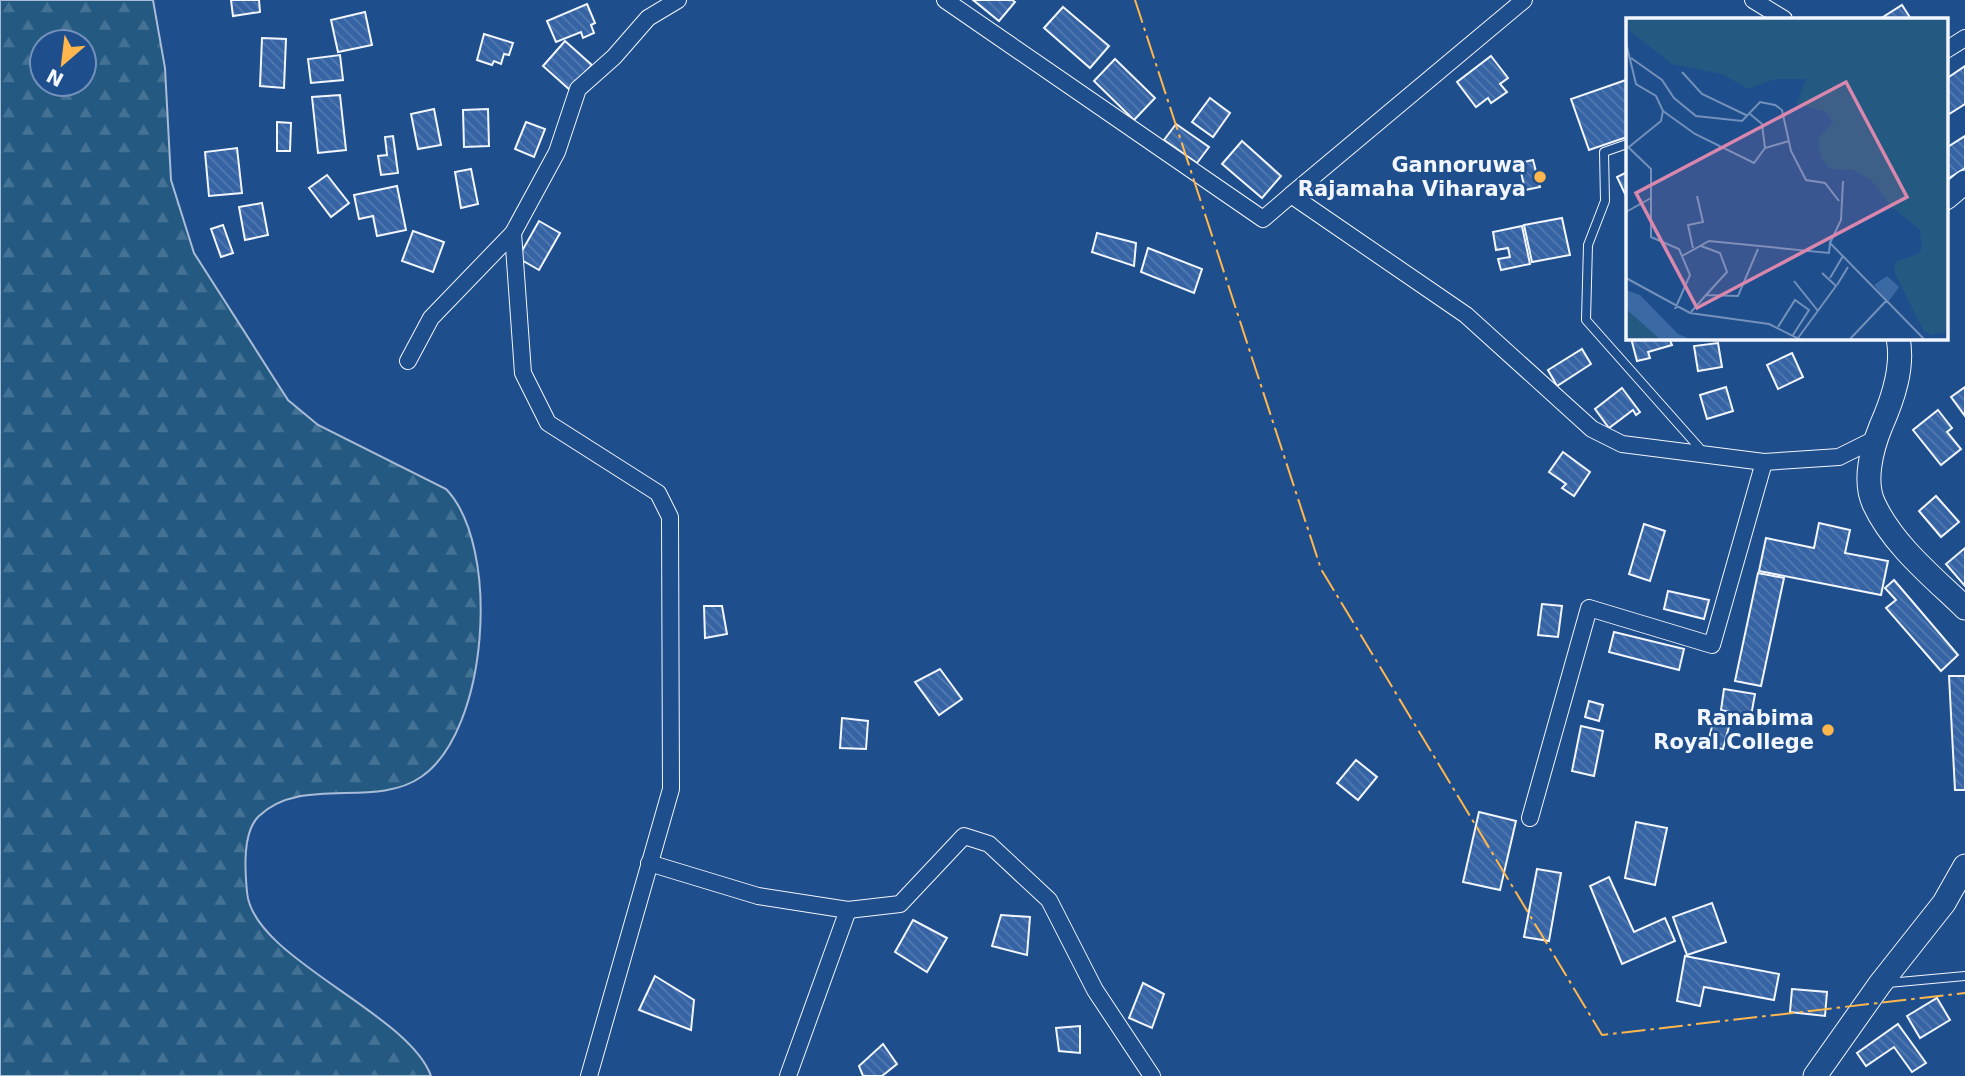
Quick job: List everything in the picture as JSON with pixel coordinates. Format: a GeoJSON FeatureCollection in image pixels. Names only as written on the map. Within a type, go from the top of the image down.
{"type":"FeatureCollection","features":[{"type":"Feature","properties":{"kind":"street"},"geometry":{"type":"LineString","coordinates":[[408,361],[431,318],[513,233],[557,152],[578,89],[614,57],[648,18],[678,0]]}},
{"type":"Feature","properties":{"kind":"street"},"geometry":{"type":"LineString","coordinates":[[945,0],[1264,219],[1524,0]]}},
{"type":"Feature","properties":{"kind":"street"},"geometry":{"type":"LineString","coordinates":[[1753,0],[1782,18]]}},
{"type":"Feature","properties":{"kind":"street"},"geometry":{"type":"LineString","coordinates":[[1948,49],[1965,38]]}},
{"type":"Feature","properties":{"kind":"street"},"geometry":{"type":"LineString","coordinates":[[1948,196],[1965,182]]}},
{"type":"Feature","properties":{"kind":"street"},"geometry":{"type":"LineString","coordinates":[[1291,195],[1466,315],[1592,429],[1622,444],[1764,462],[1839,457],[1875,439]]}},
{"type":"Feature","properties":{"kind":"street"},"geometry":{"type":"LineString","coordinates":[[513,233],[523,373],[548,423],[658,494],[670,517],[671,789],[589,1076]]}},
{"type":"Feature","properties":{"kind":"street"},"geometry":{"type":"LineString","coordinates":[[1898,340],[1901,355],[1889,408],[1875,439],[1869,467],[1872,502],[1904,549],[1965,608]]}},
{"type":"Feature","properties":{"kind":"street"},"geometry":{"type":"LineString","coordinates":[[1530,818],[1589,608],[1712,645],[1764,462]]}},
{"type":"Feature","properties":{"kind":"street"},"geometry":{"type":"LineString","coordinates":[[649,863],[758,896],[848,910],[900,904],[964,836],[989,844],[1049,900],[1095,990],[1152,1076]]}},
{"type":"Feature","properties":{"kind":"street"},"geometry":{"type":"LineString","coordinates":[[1815,1076],[1880,984],[1944,903],[1965,866]]}},
{"type":"Feature","properties":{"kind":"street"},"geometry":{"type":"LineString","coordinates":[[788,1076],[848,910]]}},
{"type":"Feature","properties":{"kind":"lane"},"geometry":{"type":"LineString","coordinates":[[1626,144],[1604,152],[1605,201],[1588,245],[1586,320],[1706,456]]}},
{"type":"Feature","properties":{"kind":"lane"},"geometry":{"type":"LineString","coordinates":[[1880,984],[1965,976]]}},
{"type":"Feature","properties":{"kind":"green space"},"geometry":{"type":"Polygon","coordinates":[[[0,0],[153,0],[165,68],[171,180],[194,253],[288,400],[318,425],[446,489],[464,516],[475,552],[480,593],[480,637],[473,681],[461,721],[444,754],[421,777],[403,786],[361,793],[317,794],[276,804],[254,823],[246,852],[247,892],[255,916],[275,940],[301,962],[393,1030],[417,1052],[431,1076],[0,1076],[0,0]]]}},
{"type":"Feature","properties":{"kind":"building"},"geometry":{"type":"Polygon","coordinates":[[[231,0],[259,0],[260,12],[233,16],[231,0]]]}},
{"type":"Feature","properties":{"kind":"building"},"geometry":{"type":"Polygon","coordinates":[[[973,0],[1012,0],[1015,2],[999,21],[973,0]]]}},
{"type":"Feature","properties":{"kind":"building"},"geometry":{"type":"Polygon","coordinates":[[[587,4],[595,23],[591,25],[594,33],[583,38],[581,32],[556,42],[547,21],[587,4]]]}},
{"type":"Feature","properties":{"kind":"building"},"geometry":{"type":"Polygon","coordinates":[[[1902,5],[1910,18],[1882,18],[1902,5]]]}},
{"type":"Feature","properties":{"kind":"building"},"geometry":{"type":"Polygon","coordinates":[[[1063,7],[1109,46],[1090,68],[1044,28],[1063,7]]]}},
{"type":"Feature","properties":{"kind":"building"},"geometry":{"type":"Polygon","coordinates":[[[365,12],[372,45],[338,52],[331,20],[365,12]]]}},
{"type":"Feature","properties":{"kind":"building"},"geometry":{"type":"Polygon","coordinates":[[[484,34],[513,43],[509,55],[504,54],[501,64],[494,61],[492,65],[477,60],[484,34]]]}},
{"type":"Feature","properties":{"kind":"building"},"geometry":{"type":"Polygon","coordinates":[[[262,38],[286,39],[284,88],[260,86],[262,38]]]}},
{"type":"Feature","properties":{"kind":"building"},"geometry":{"type":"Polygon","coordinates":[[[565,41],[592,65],[570,90],[543,66],[565,41]]]}},
{"type":"Feature","properties":{"kind":"building"},"geometry":{"type":"Polygon","coordinates":[[[340,55],[343,80],[311,83],[308,59],[340,55]]]}},
{"type":"Feature","properties":{"kind":"building"},"geometry":{"type":"Polygon","coordinates":[[[1491,56],[1508,78],[1500,84],[1507,92],[1491,103],[1488,98],[1476,107],[1457,82],[1491,56]]]}},
{"type":"Feature","properties":{"kind":"building"},"geometry":{"type":"Polygon","coordinates":[[[1115,59],[1155,98],[1134,120],[1094,81],[1115,59]]]}},
{"type":"Feature","properties":{"kind":"building"},"geometry":{"type":"Polygon","coordinates":[[[1965,66],[1965,104],[1948,115],[1948,78],[1965,66]]]}},
{"type":"Feature","properties":{"kind":"building"},"geometry":{"type":"Polygon","coordinates":[[[1626,80],[1626,137],[1589,150],[1571,99],[1626,80]]]}},
{"type":"Feature","properties":{"kind":"building"},"geometry":{"type":"Polygon","coordinates":[[[340,95],[346,150],[318,153],[312,97],[340,95]]]}},
{"type":"Feature","properties":{"kind":"building"},"geometry":{"type":"Polygon","coordinates":[[[1210,98],[1230,113],[1213,137],[1192,122],[1210,98]]]}},
{"type":"Feature","properties":{"kind":"building"},"geometry":{"type":"Polygon","coordinates":[[[434,109],[441,145],[418,149],[411,114],[434,109]]]}},
{"type":"Feature","properties":{"kind":"building"},"geometry":{"type":"Polygon","coordinates":[[[488,109],[489,146],[464,147],[463,110],[488,109]]]}},
{"type":"Feature","properties":{"kind":"building"},"geometry":{"type":"Polygon","coordinates":[[[277,122],[291,123],[290,151],[277,151],[277,122]]]}},
{"type":"Feature","properties":{"kind":"building"},"geometry":{"type":"Polygon","coordinates":[[[526,122],[545,129],[534,157],[515,149],[526,122]]]}},
{"type":"Feature","properties":{"kind":"building"},"geometry":{"type":"Polygon","coordinates":[[[1176,124],[1209,147],[1197,163],[1164,140],[1176,124]]]}},
{"type":"Feature","properties":{"kind":"building"},"geometry":{"type":"Polygon","coordinates":[[[393,136],[398,173],[381,175],[378,156],[387,155],[385,137],[393,136]]]}},
{"type":"Feature","properties":{"kind":"building"},"geometry":{"type":"Polygon","coordinates":[[[1965,136],[1965,168],[1948,179],[1948,147],[1965,136]]]}},
{"type":"Feature","properties":{"kind":"building"},"geometry":{"type":"Polygon","coordinates":[[[1242,141],[1281,176],[1262,198],[1222,164],[1242,141]]]}},
{"type":"Feature","properties":{"kind":"building"},"geometry":{"type":"Polygon","coordinates":[[[237,148],[242,193],[209,196],[205,152],[237,148]]]}},
{"type":"Feature","properties":{"kind":"building"},"geometry":{"type":"Polygon","coordinates":[[[1533,160],[1540,187],[1525,190],[1519,163],[1533,160]]]}},
{"type":"Feature","properties":{"kind":"building"},"geometry":{"type":"Polygon","coordinates":[[[471,169],[478,204],[461,208],[455,172],[471,169]]]}},
{"type":"Feature","properties":{"kind":"building"},"geometry":{"type":"Polygon","coordinates":[[[1626,172],[1626,196],[1617,177],[1626,172]]]}},
{"type":"Feature","properties":{"kind":"building"},"geometry":{"type":"Polygon","coordinates":[[[327,175],[349,203],[331,217],[309,188],[327,175]]]}},
{"type":"Feature","properties":{"kind":"building"},"geometry":{"type":"Polygon","coordinates":[[[397,186],[406,230],[377,236],[373,216],[359,219],[354,195],[397,186]]]}},
{"type":"Feature","properties":{"kind":"building"},"geometry":{"type":"Polygon","coordinates":[[[262,203],[268,235],[245,240],[239,207],[262,203]]]}},
{"type":"Feature","properties":{"kind":"building"},"geometry":{"type":"Polygon","coordinates":[[[1562,218],[1570,255],[1532,262],[1524,225],[1562,218]]]}},
{"type":"Feature","properties":{"kind":"building"},"geometry":{"type":"Polygon","coordinates":[[[539,221],[560,233],[539,270],[518,258],[539,221]]]}},
{"type":"Feature","properties":{"kind":"building"},"geometry":{"type":"Polygon","coordinates":[[[223,225],[233,253],[221,257],[211,229],[223,225]]]}},
{"type":"Feature","properties":{"kind":"building"},"geometry":{"type":"Polygon","coordinates":[[[1522,226],[1530,264],[1501,270],[1498,259],[1510,257],[1508,248],[1496,250],[1493,232],[1522,226]]]}},
{"type":"Feature","properties":{"kind":"building"},"geometry":{"type":"Polygon","coordinates":[[[413,231],[444,242],[433,272],[402,261],[413,231]]]}},
{"type":"Feature","properties":{"kind":"building"},"geometry":{"type":"Polygon","coordinates":[[[1097,233],[1136,243],[1134,266],[1092,252],[1097,233]]]}},
{"type":"Feature","properties":{"kind":"building"},"geometry":{"type":"Polygon","coordinates":[[[1148,248],[1202,269],[1194,293],[1141,272],[1148,248]]]}},
{"type":"Feature","properties":{"kind":"building"},"geometry":{"type":"Polygon","coordinates":[[[1632,340],[1670,340],[1672,345],[1648,352],[1650,358],[1637,361],[1632,340]]]}},
{"type":"Feature","properties":{"kind":"building"},"geometry":{"type":"Polygon","coordinates":[[[1718,343],[1722,367],[1698,371],[1694,346],[1718,343]]]}},
{"type":"Feature","properties":{"kind":"building"},"geometry":{"type":"Polygon","coordinates":[[[1582,349],[1591,364],[1557,386],[1548,370],[1582,349]]]}},
{"type":"Feature","properties":{"kind":"building"},"geometry":{"type":"Polygon","coordinates":[[[1792,353],[1803,377],[1778,389],[1767,365],[1792,353]]]}},
{"type":"Feature","properties":{"kind":"building"},"geometry":{"type":"Polygon","coordinates":[[[1726,387],[1733,411],[1707,419],[1700,395],[1726,387]]]}},
{"type":"Feature","properties":{"kind":"building"},"geometry":{"type":"Polygon","coordinates":[[[1965,387],[1965,416],[1951,397],[1965,387]]]}},
{"type":"Feature","properties":{"kind":"building"},"geometry":{"type":"Polygon","coordinates":[[[1622,388],[1640,412],[1636,415],[1633,410],[1609,428],[1595,409],[1622,388]]]}},
{"type":"Feature","properties":{"kind":"building"},"geometry":{"type":"Polygon","coordinates":[[[1938,410],[1952,428],[1947,432],[1961,449],[1941,465],[1913,430],[1938,410]]]}},
{"type":"Feature","properties":{"kind":"building"},"geometry":{"type":"Polygon","coordinates":[[[1563,452],[1590,472],[1574,496],[1562,488],[1566,484],[1549,472],[1563,452]]]}},
{"type":"Feature","properties":{"kind":"building"},"geometry":{"type":"Polygon","coordinates":[[[1936,496],[1959,522],[1941,537],[1919,511],[1936,496]]]}},
{"type":"Feature","properties":{"kind":"building"},"geometry":{"type":"Polygon","coordinates":[[[1819,523],[1850,530],[1845,553],[1888,561],[1881,595],[1759,571],[1766,538],[1814,548],[1819,523]]]}},
{"type":"Feature","properties":{"kind":"building"},"geometry":{"type":"Polygon","coordinates":[[[1644,524],[1665,531],[1650,581],[1629,574],[1644,524]]]}},
{"type":"Feature","properties":{"kind":"building"},"geometry":{"type":"Polygon","coordinates":[[[1965,548],[1965,586],[1946,564],[1965,548]]]}},
{"type":"Feature","properties":{"kind":"building"},"geometry":{"type":"Polygon","coordinates":[[[1758,573],[1784,578],[1761,686],[1735,681],[1758,573]]]}},
{"type":"Feature","properties":{"kind":"building"},"geometry":{"type":"Polygon","coordinates":[[[1894,580],[1958,655],[1941,671],[1886,608],[1896,600],[1885,588],[1894,580]]]}},
{"type":"Feature","properties":{"kind":"building"},"geometry":{"type":"Polygon","coordinates":[[[1668,591],[1709,600],[1704,619],[1664,609],[1668,591]]]}},
{"type":"Feature","properties":{"kind":"building"},"geometry":{"type":"Polygon","coordinates":[[[1542,604],[1562,606],[1558,637],[1538,635],[1542,604]]]}},
{"type":"Feature","properties":{"kind":"building"},"geometry":{"type":"Polygon","coordinates":[[[704,606],[722,606],[727,634],[705,638],[704,606]]]}},
{"type":"Feature","properties":{"kind":"building"},"geometry":{"type":"Polygon","coordinates":[[[1614,632],[1684,649],[1679,670],[1609,652],[1614,632]]]}},
{"type":"Feature","properties":{"kind":"building"},"geometry":{"type":"Polygon","coordinates":[[[940,669],[962,699],[939,715],[915,682],[940,669]]]}},
{"type":"Feature","properties":{"kind":"building"},"geometry":{"type":"Polygon","coordinates":[[[1949,676],[1965,676],[1965,790],[1955,790],[1949,676]]]}},
{"type":"Feature","properties":{"kind":"building"},"geometry":{"type":"Polygon","coordinates":[[[1724,689],[1755,694],[1751,716],[1721,710],[1724,689]]]}},
{"type":"Feature","properties":{"kind":"building"},"geometry":{"type":"Polygon","coordinates":[[[1589,701],[1603,705],[1599,721],[1585,717],[1589,701]]]}},
{"type":"Feature","properties":{"kind":"building"},"geometry":{"type":"Polygon","coordinates":[[[1715,715],[1731,719],[1723,749],[1707,746],[1715,715]]]}},
{"type":"Feature","properties":{"kind":"building"},"geometry":{"type":"Polygon","coordinates":[[[842,718],[868,721],[866,749],[840,748],[842,718]]]}},
{"type":"Feature","properties":{"kind":"building"},"geometry":{"type":"Polygon","coordinates":[[[1581,726],[1603,731],[1594,776],[1572,771],[1581,726]]]}},
{"type":"Feature","properties":{"kind":"building"},"geometry":{"type":"Polygon","coordinates":[[[1356,760],[1377,777],[1358,800],[1337,783],[1356,760]]]}},
{"type":"Feature","properties":{"kind":"building"},"geometry":{"type":"Polygon","coordinates":[[[1479,812],[1516,821],[1500,890],[1463,882],[1479,812]]]}},
{"type":"Feature","properties":{"kind":"building"},"geometry":{"type":"Polygon","coordinates":[[[1636,822],[1667,828],[1655,885],[1625,878],[1636,822]]]}},
{"type":"Feature","properties":{"kind":"building"},"geometry":{"type":"Polygon","coordinates":[[[1537,869],[1561,873],[1549,941],[1524,937],[1537,869]]]}},
{"type":"Feature","properties":{"kind":"building"},"geometry":{"type":"Polygon","coordinates":[[[1609,877],[1634,932],[1665,918],[1675,941],[1622,964],[1590,886],[1609,877]]]}},
{"type":"Feature","properties":{"kind":"building"},"geometry":{"type":"Polygon","coordinates":[[[1712,903],[1726,942],[1687,955],[1673,917],[1712,903]]]}},
{"type":"Feature","properties":{"kind":"building"},"geometry":{"type":"Polygon","coordinates":[[[1001,915],[1030,917],[1027,955],[992,946],[1001,915]]]}},
{"type":"Feature","properties":{"kind":"building"},"geometry":{"type":"Polygon","coordinates":[[[913,920],[947,938],[927,972],[895,952],[913,920]]]}},
{"type":"Feature","properties":{"kind":"building"},"geometry":{"type":"Polygon","coordinates":[[[1685,956],[1779,974],[1774,1000],[1704,987],[1700,1006],[1677,1001],[1685,956]]]}},
{"type":"Feature","properties":{"kind":"building"},"geometry":{"type":"Polygon","coordinates":[[[655,976],[694,1000],[691,1030],[639,1010],[655,976]]]}},
{"type":"Feature","properties":{"kind":"building"},"geometry":{"type":"Polygon","coordinates":[[[1143,983],[1164,994],[1152,1028],[1129,1018],[1143,983]]]}},
{"type":"Feature","properties":{"kind":"building"},"geometry":{"type":"Polygon","coordinates":[[[1792,989],[1827,992],[1825,1016],[1790,1012],[1792,989]]]}},
{"type":"Feature","properties":{"kind":"building"},"geometry":{"type":"Polygon","coordinates":[[[1937,998],[1950,1020],[1920,1038],[1907,1016],[1937,998]]]}},
{"type":"Feature","properties":{"kind":"building"},"geometry":{"type":"Polygon","coordinates":[[[1898,1024],[1926,1063],[1912,1072],[1894,1047],[1866,1066],[1857,1053],[1898,1024]]]}},
{"type":"Feature","properties":{"kind":"building"},"geometry":{"type":"Polygon","coordinates":[[[1080,1026],[1080,1053],[1059,1051],[1056,1028],[1080,1026]]]}},
{"type":"Feature","properties":{"kind":"building"},"geometry":{"type":"Polygon","coordinates":[[[883,1044],[897,1064],[882,1076],[863,1076],[859,1066],[883,1044]]]}},
{"type":"Feature","properties":{"kind":"power"},"geometry":{"type":"LineString","coordinates":[[1135,0],[1321,569],[1602,1035],[1965,993]]}},
{"type":"Feature","properties":{"kind":"place","name":"Gannoruwa Rajamaha Viharaya"},"geometry":{"type":"Point","coordinates":[1540,177]}},
{"type":"Feature","properties":{"kind":"place","name":"Ranabima Royal College"},"geometry":{"type":"Point","coordinates":[1828,730]}}]}
